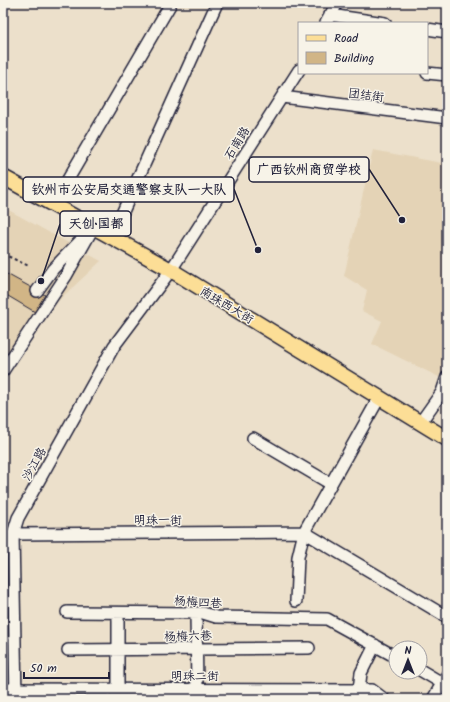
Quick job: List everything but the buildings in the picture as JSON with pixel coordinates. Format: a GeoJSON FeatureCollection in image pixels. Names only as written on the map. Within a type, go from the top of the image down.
{"type":"FeatureCollection","features":[{"type":"Feature","properties":{"kind":"main road","name":"南珠西大街"},"geometry":{"type":"LineString","coordinates":[[3,177],[171,270],[447,439]]}},
{"type":"Feature","properties":{"kind":"street"},"geometry":{"type":"LineString","coordinates":[[54,205],[170,5],[168,3]]}},
{"type":"Feature","properties":{"kind":"street"},"geometry":{"type":"LineString","coordinates":[[111,238],[217,3]]}},
{"type":"Feature","properties":{"kind":"street"},"geometry":{"type":"LineString","coordinates":[[337,3],[328,19],[371,22]]}},
{"type":"Feature","properties":{"kind":"street"},"geometry":{"type":"LineString","coordinates":[[428,29],[447,32]]}},
{"type":"Feature","properties":{"kind":"street","name":"石南路"},"geometry":{"type":"LineString","coordinates":[[171,270],[298,72]]}},
{"type":"Feature","properties":{"kind":"street"},"geometry":{"type":"LineString","coordinates":[[428,73],[447,75]]}},
{"type":"Feature","properties":{"kind":"street","name":"团结街"},"geometry":{"type":"LineString","coordinates":[[282,97],[447,118]]}},
{"type":"Feature","properties":{"kind":"street"},"geometry":{"type":"LineString","coordinates":[[37,291],[53,269],[93,228]]}},
{"type":"Feature","properties":{"kind":"street"},"geometry":{"type":"LineString","coordinates":[[3,372],[66,276],[93,228]]}},
{"type":"Feature","properties":{"kind":"street","name":"沙江路"},"geometry":{"type":"LineString","coordinates":[[16,694],[13,534],[18,518],[114,346],[171,270]]}},
{"type":"Feature","properties":{"kind":"street"},"geometry":{"type":"LineString","coordinates":[[420,423],[442,392],[447,377]]}},
{"type":"Feature","properties":{"kind":"street"},"geometry":{"type":"LineString","coordinates":[[296,601],[298,557],[304,532],[379,398]]}},
{"type":"Feature","properties":{"kind":"street"},"geometry":{"type":"LineString","coordinates":[[253,438],[331,484]]}},
{"type":"Feature","properties":{"kind":"street"},"geometry":{"type":"LineString","coordinates":[[304,532],[447,617]]}},
{"type":"Feature","properties":{"kind":"street","name":"明珠一街"},"geometry":{"type":"LineString","coordinates":[[13,534],[304,532]]}},
{"type":"Feature","properties":{"kind":"street","name":"杨梅四巷"},"geometry":{"type":"LineString","coordinates":[[67,612],[202,613],[216,617],[328,619],[375,645]]}},
{"type":"Feature","properties":{"kind":"street"},"geometry":{"type":"LineString","coordinates":[[118,613],[118,689]]}},
{"type":"Feature","properties":{"kind":"street"},"geometry":{"type":"LineString","coordinates":[[193,692],[196,649],[196,613]]}},
{"type":"Feature","properties":{"kind":"street"},"geometry":{"type":"LineString","coordinates":[[359,690],[361,673],[375,645],[388,652]]}},
{"type":"Feature","properties":{"kind":"street","name":"杨梅六巷"},"geometry":{"type":"LineString","coordinates":[[68,650],[309,648]]}},
{"type":"Feature","properties":{"kind":"street"},"geometry":{"type":"LineString","coordinates":[[428,673],[445,679],[433,699]]}},
{"type":"Feature","properties":{"kind":"street","name":"明珠二街"},"geometry":{"type":"LineString","coordinates":[[3,689],[16,694],[118,689],[193,692],[359,690],[384,699]]}},
{"type":"Feature","properties":{"kind":"path"},"geometry":{"type":"LineString","coordinates":[[3,254],[29,266]]}},
{"type":"Feature","properties":{"kind":"shaded area"},"geometry":{"type":"Polygon","coordinates":[[[373,150],[447,164],[447,381],[372,344],[382,321],[362,311],[367,290],[344,276],[373,150]]]}},
{"type":"Feature","properties":{"kind":"shaded area"},"geometry":{"type":"Polygon","coordinates":[[[3,207],[101,261],[58,301],[3,381],[3,207]]]}},
{"type":"Feature","properties":{"kind":"place","name":"广西钦州商贸学校"},"geometry":{"type":"Point","coordinates":[402,220]}},
{"type":"Feature","properties":{"kind":"place","name":"钦州市公安局交通警察支队一大队"},"geometry":{"type":"Point","coordinates":[258,250]}},
{"type":"Feature","properties":{"kind":"place","name":"天创·国都"},"geometry":{"type":"Point","coordinates":[41,281]}}]}
